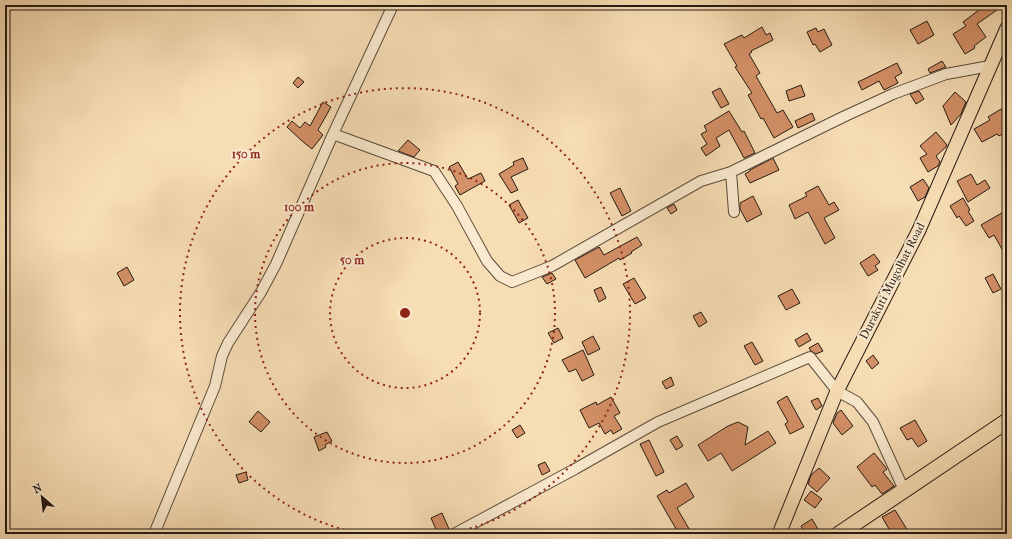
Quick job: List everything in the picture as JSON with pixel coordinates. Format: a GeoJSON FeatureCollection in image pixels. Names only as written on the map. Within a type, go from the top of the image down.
{"type":"FeatureCollection","features":[{"type":"Feature","properties":{"kind":"highway"},"geometry":{"type":"LineString","coordinates":[[839,534],[1007,421]]}},
{"type":"Feature","properties":{"kind":"main road","name":"Durakuti Mugolhat Road"},"geometry":{"type":"LineString","coordinates":[[779,534],[837,391],[919,230],[1007,28]]}},
{"type":"Feature","properties":{"kind":"street"},"geometry":{"type":"LineString","coordinates":[[154,534],[215,386],[222,356],[228,343],[261,292],[276,264],[333,134],[393,5]]}},
{"type":"Feature","properties":{"kind":"street"},"geometry":{"type":"LineString","coordinates":[[333,134],[434,171],[457,206],[487,261],[500,276],[512,282],[552,266],[702,181],[731,172],[893,94],[946,74],[990,66]]}},
{"type":"Feature","properties":{"kind":"street"},"geometry":{"type":"LineString","coordinates":[[731,172],[734,212]]}},
{"type":"Feature","properties":{"kind":"street"},"geometry":{"type":"LineString","coordinates":[[454,534],[575,469],[658,422],[810,357],[837,391],[857,402],[873,422],[904,490]]}},
{"type":"Feature","properties":{"kind":"building"},"geometry":{"type":"Polygon","coordinates":[[[976,5],[1004,5],[977,24],[986,37],[974,46],[975,48],[965,54],[953,34],[966,26],[963,22],[979,10],[976,5]]]}},
{"type":"Feature","properties":{"kind":"building"},"geometry":{"type":"Polygon","coordinates":[[[927,21],[934,35],[918,44],[910,30],[927,21]]]}},
{"type":"Feature","properties":{"kind":"building"},"geometry":{"type":"Polygon","coordinates":[[[762,27],[766,35],[770,33],[773,40],[751,51],[752,52],[749,54],[760,73],[756,76],[777,113],[783,110],[793,127],[774,138],[763,118],[761,119],[748,95],[752,93],[735,67],[737,66],[724,44],[742,35],[744,38],[762,27]]]}},
{"type":"Feature","properties":{"kind":"building"},"geometry":{"type":"Polygon","coordinates":[[[816,28],[818,32],[824,29],[832,45],[820,52],[815,44],[813,45],[807,32],[816,28]]]}},
{"type":"Feature","properties":{"kind":"building"},"geometry":{"type":"Polygon","coordinates":[[[942,61],[946,67],[930,73],[928,69],[942,61]]]}},
{"type":"Feature","properties":{"kind":"building"},"geometry":{"type":"Polygon","coordinates":[[[897,63],[902,73],[895,77],[898,83],[884,90],[879,81],[862,90],[858,82],[897,63]]]}},
{"type":"Feature","properties":{"kind":"building"},"geometry":{"type":"Polygon","coordinates":[[[298,77],[304,82],[298,88],[293,83],[298,77]]]}},
{"type":"Feature","properties":{"kind":"building"},"geometry":{"type":"Polygon","coordinates":[[[801,85],[805,96],[789,101],[786,91],[801,85]]]}},
{"type":"Feature","properties":{"kind":"building"},"geometry":{"type":"Polygon","coordinates":[[[720,88],[729,104],[721,108],[712,92],[720,88]]]}},
{"type":"Feature","properties":{"kind":"building"},"geometry":{"type":"Polygon","coordinates":[[[919,91],[924,99],[916,104],[910,94],[919,91]]]}},
{"type":"Feature","properties":{"kind":"building"},"geometry":{"type":"Polygon","coordinates":[[[955,92],[966,102],[961,114],[951,125],[943,106],[955,92]]]}},
{"type":"Feature","properties":{"kind":"building"},"geometry":{"type":"Polygon","coordinates":[[[323,102],[331,107],[318,130],[323,135],[312,149],[287,127],[292,121],[300,128],[305,122],[310,126],[323,102]]]}},
{"type":"Feature","properties":{"kind":"building"},"geometry":{"type":"Polygon","coordinates":[[[1001,109],[1007,119],[1007,131],[999,136],[997,134],[982,142],[974,129],[990,120],[988,117],[1001,109]]]}},
{"type":"Feature","properties":{"kind":"building"},"geometry":{"type":"Polygon","coordinates":[[[729,111],[742,132],[744,131],[755,153],[744,158],[729,130],[716,138],[720,146],[706,156],[701,148],[707,144],[701,134],[707,131],[704,126],[729,111]]]}},
{"type":"Feature","properties":{"kind":"building"},"geometry":{"type":"Polygon","coordinates":[[[812,113],[815,120],[798,128],[795,121],[812,113]]]}},
{"type":"Feature","properties":{"kind":"building"},"geometry":{"type":"Polygon","coordinates":[[[936,132],[947,145],[936,156],[940,162],[938,166],[928,172],[920,158],[927,154],[920,146],[936,132]]]}},
{"type":"Feature","properties":{"kind":"building"},"geometry":{"type":"Polygon","coordinates":[[[408,140],[420,150],[414,157],[398,151],[408,140]]]}},
{"type":"Feature","properties":{"kind":"building"},"geometry":{"type":"Polygon","coordinates":[[[523,158],[528,169],[511,177],[518,190],[511,193],[499,174],[514,165],[513,162],[523,158]]]}},
{"type":"Feature","properties":{"kind":"building"},"geometry":{"type":"Polygon","coordinates":[[[773,158],[779,170],[750,183],[745,174],[773,158]]]}},
{"type":"Feature","properties":{"kind":"building"},"geometry":{"type":"Polygon","coordinates":[[[458,162],[468,179],[481,173],[485,181],[460,195],[455,186],[458,184],[449,167],[458,162]]]}},
{"type":"Feature","properties":{"kind":"building"},"geometry":{"type":"Polygon","coordinates":[[[971,174],[977,185],[985,180],[990,188],[968,202],[957,181],[971,174]]]}},
{"type":"Feature","properties":{"kind":"building"},"geometry":{"type":"Polygon","coordinates":[[[923,179],[929,188],[925,197],[918,201],[910,187],[923,179]]]}},
{"type":"Feature","properties":{"kind":"building"},"geometry":{"type":"Polygon","coordinates":[[[818,186],[829,205],[834,202],[839,210],[824,218],[835,238],[825,244],[808,212],[795,219],[789,205],[807,196],[805,193],[818,186]]]}},
{"type":"Feature","properties":{"kind":"building"},"geometry":{"type":"Polygon","coordinates":[[[620,188],[631,211],[622,216],[610,193],[620,188]]]}},
{"type":"Feature","properties":{"kind":"building"},"geometry":{"type":"Polygon","coordinates":[[[753,196],[762,214],[747,222],[740,209],[740,203],[753,196]]]}},
{"type":"Feature","properties":{"kind":"building"},"geometry":{"type":"Polygon","coordinates":[[[963,198],[974,221],[966,226],[959,216],[957,218],[950,206],[963,198]]]}},
{"type":"Feature","properties":{"kind":"building"},"geometry":{"type":"Polygon","coordinates":[[[518,200],[528,218],[519,223],[509,205],[518,200]]]}},
{"type":"Feature","properties":{"kind":"building"},"geometry":{"type":"Polygon","coordinates":[[[674,204],[677,210],[671,214],[667,208],[674,204]]]}},
{"type":"Feature","properties":{"kind":"building"},"geometry":{"type":"Polygon","coordinates":[[[1007,210],[1007,258],[994,235],[989,238],[981,225],[1007,210]]]}},
{"type":"Feature","properties":{"kind":"building"},"geometry":{"type":"Polygon","coordinates":[[[637,237],[642,245],[631,252],[632,253],[620,260],[619,258],[585,278],[575,260],[599,247],[604,255],[637,237]]]}},
{"type":"Feature","properties":{"kind":"building"},"geometry":{"type":"Polygon","coordinates":[[[874,254],[880,262],[875,266],[878,270],[868,276],[860,263],[874,254]]]}},
{"type":"Feature","properties":{"kind":"building"},"geometry":{"type":"Polygon","coordinates":[[[127,267],[134,280],[124,286],[117,273],[127,267]]]}},
{"type":"Feature","properties":{"kind":"building"},"geometry":{"type":"Polygon","coordinates":[[[552,273],[556,279],[547,284],[542,277],[552,273]]]}},
{"type":"Feature","properties":{"kind":"building"},"geometry":{"type":"Polygon","coordinates":[[[993,274],[1001,289],[993,293],[985,278],[993,274]]]}},
{"type":"Feature","properties":{"kind":"building"},"geometry":{"type":"Polygon","coordinates":[[[634,278],[646,298],[635,304],[623,284],[634,278]]]}},
{"type":"Feature","properties":{"kind":"building"},"geometry":{"type":"Polygon","coordinates":[[[601,287],[606,298],[599,302],[594,290],[601,287]]]}},
{"type":"Feature","properties":{"kind":"building"},"geometry":{"type":"Polygon","coordinates":[[[792,289],[800,303],[786,310],[778,296],[792,289]]]}},
{"type":"Feature","properties":{"kind":"building"},"geometry":{"type":"Polygon","coordinates":[[[701,312],[707,322],[699,327],[693,316],[701,312]]]}},
{"type":"Feature","properties":{"kind":"building"},"geometry":{"type":"Polygon","coordinates":[[[558,328],[563,338],[554,343],[548,333],[558,328]]]}},
{"type":"Feature","properties":{"kind":"building"},"geometry":{"type":"Polygon","coordinates":[[[807,333],[811,340],[799,347],[795,340],[807,333]]]}},
{"type":"Feature","properties":{"kind":"building"},"geometry":{"type":"Polygon","coordinates":[[[593,336],[600,349],[588,355],[582,342],[593,336]]]}},
{"type":"Feature","properties":{"kind":"building"},"geometry":{"type":"Polygon","coordinates":[[[752,342],[763,361],[755,365],[744,346],[752,342]]]}},
{"type":"Feature","properties":{"kind":"building"},"geometry":{"type":"Polygon","coordinates":[[[818,343],[823,351],[816,354],[809,348],[818,343]]]}},
{"type":"Feature","properties":{"kind":"building"},"geometry":{"type":"Polygon","coordinates":[[[583,350],[594,375],[582,381],[576,369],[569,372],[562,360],[583,350]]]}},
{"type":"Feature","properties":{"kind":"building"},"geometry":{"type":"Polygon","coordinates":[[[873,355],[879,363],[872,369],[866,361],[873,355]]]}},
{"type":"Feature","properties":{"kind":"building"},"geometry":{"type":"Polygon","coordinates":[[[671,377],[674,385],[666,389],[662,382],[671,377]]]}},
{"type":"Feature","properties":{"kind":"building"},"geometry":{"type":"Polygon","coordinates":[[[787,396],[804,427],[790,434],[785,424],[788,422],[777,402],[787,396]]]}},
{"type":"Feature","properties":{"kind":"building"},"geometry":{"type":"Polygon","coordinates":[[[611,397],[620,413],[614,416],[622,429],[613,434],[611,430],[605,434],[599,423],[589,428],[580,410],[596,402],[597,405],[611,397]]]}},
{"type":"Feature","properties":{"kind":"building"},"geometry":{"type":"Polygon","coordinates":[[[818,398],[822,406],[816,410],[811,401],[818,398]]]}},
{"type":"Feature","properties":{"kind":"building"},"geometry":{"type":"Polygon","coordinates":[[[841,410],[853,426],[842,435],[833,423],[837,413],[841,410]]]}},
{"type":"Feature","properties":{"kind":"building"},"geometry":{"type":"Polygon","coordinates":[[[258,411],[270,422],[261,432],[249,422],[258,411]]]}},
{"type":"Feature","properties":{"kind":"building"},"geometry":{"type":"Polygon","coordinates":[[[915,420],[927,441],[918,447],[912,438],[907,440],[900,428],[915,420]]]}},
{"type":"Feature","properties":{"kind":"building"},"geometry":{"type":"Polygon","coordinates":[[[738,422],[748,427],[745,445],[768,431],[776,443],[732,471],[721,453],[708,461],[698,445],[728,426],[738,422]]]}},
{"type":"Feature","properties":{"kind":"building"},"geometry":{"type":"Polygon","coordinates":[[[520,425],[525,433],[517,438],[512,430],[520,425]]]}},
{"type":"Feature","properties":{"kind":"building"},"geometry":{"type":"Polygon","coordinates":[[[327,432],[332,441],[319,451],[314,437],[327,432]]]}},
{"type":"Feature","properties":{"kind":"building"},"geometry":{"type":"Polygon","coordinates":[[[677,436],[683,446],[676,450],[670,440],[677,436]]]}},
{"type":"Feature","properties":{"kind":"building"},"geometry":{"type":"Polygon","coordinates":[[[649,440],[664,472],[656,476],[640,444],[649,440]]]}},
{"type":"Feature","properties":{"kind":"building"},"geometry":{"type":"Polygon","coordinates":[[[874,453],[887,469],[883,472],[894,486],[882,494],[875,485],[872,487],[857,467],[874,453]]]}},
{"type":"Feature","properties":{"kind":"building"},"geometry":{"type":"Polygon","coordinates":[[[545,462],[550,471],[542,475],[538,465],[545,462]]]}},
{"type":"Feature","properties":{"kind":"building"},"geometry":{"type":"Polygon","coordinates":[[[819,468],[830,478],[817,492],[808,484],[811,475],[819,468]]]}},
{"type":"Feature","properties":{"kind":"building"},"geometry":{"type":"Polygon","coordinates":[[[246,472],[248,480],[239,483],[236,475],[246,472]]]}},
{"type":"Feature","properties":{"kind":"building"},"geometry":{"type":"Polygon","coordinates":[[[686,483],[694,497],[677,508],[692,534],[679,534],[657,496],[667,490],[669,493],[686,483]]]}},
{"type":"Feature","properties":{"kind":"building"},"geometry":{"type":"Polygon","coordinates":[[[811,491],[822,499],[815,508],[804,500],[811,491]]]}},
{"type":"Feature","properties":{"kind":"building"},"geometry":{"type":"Polygon","coordinates":[[[895,510],[908,531],[902,534],[892,534],[882,517],[895,510]]]}},
{"type":"Feature","properties":{"kind":"building"},"geometry":{"type":"Polygon","coordinates":[[[442,513],[449,529],[438,534],[431,518],[442,513]]]}},
{"type":"Feature","properties":{"kind":"building"},"geometry":{"type":"Polygon","coordinates":[[[812,519],[818,529],[810,534],[805,534],[801,526],[812,519]]]}}]}
